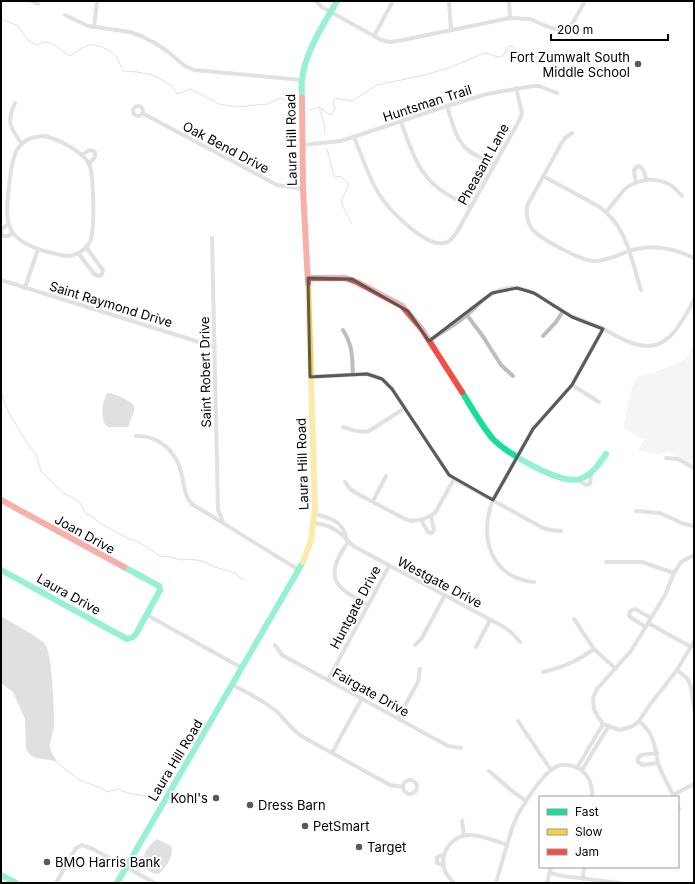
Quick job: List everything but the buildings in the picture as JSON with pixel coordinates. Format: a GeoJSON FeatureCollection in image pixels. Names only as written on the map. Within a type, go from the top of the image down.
{"type":"FeatureCollection","features":[{"type":"Feature","properties":{"kind":"main road","name":"Laura Hill Road"},"geometry":{"type":"LineString","coordinates":[[117,883],[233,685],[299,570],[311,545],[314,514],[308,278],[303,189],[302,80],[310,52],[337,1]]}},
{"type":"Feature","properties":{"kind":"main road"},"geometry":{"type":"LineString","coordinates":[[308,278],[346,278],[357,282],[402,306],[413,317],[430,341],[488,433],[502,448],[560,479],[568,480],[591,475],[606,454]]}},
{"type":"Feature","properties":{"kind":"main road","name":"Joan Drive"},"geometry":{"type":"LineString","coordinates":[[1,500],[159,586],[160,592],[147,615]]}},
{"type":"Feature","properties":{"kind":"main road","name":"Laura Drive"},"geometry":{"type":"LineString","coordinates":[[1,570],[127,639],[136,634],[147,615]]}},
{"type":"Feature","properties":{"kind":"main road"},"geometry":{"type":"LineString","coordinates":[[1,875],[16,883]]}},
{"type":"Feature","properties":{"kind":"street"},"geometry":{"type":"LineString","coordinates":[[31,1],[38,4]]}},
{"type":"Feature","properties":{"kind":"street"},"geometry":{"type":"LineString","coordinates":[[94,27],[97,1]]}},
{"type":"Feature","properties":{"kind":"street"},"geometry":{"type":"LineString","coordinates":[[316,1],[323,8],[381,40],[389,42],[510,18],[530,20],[560,30],[572,24],[585,1]]}},
{"type":"Feature","properties":{"kind":"street"},"geometry":{"type":"LineString","coordinates":[[374,36],[393,1]]}},
{"type":"Feature","properties":{"kind":"street"},"geometry":{"type":"LineString","coordinates":[[450,1],[451,30]]}},
{"type":"Feature","properties":{"kind":"street"},"geometry":{"type":"LineString","coordinates":[[510,1],[510,18]]}},
{"type":"Feature","properties":{"kind":"street"},"geometry":{"type":"LineString","coordinates":[[65,15],[83,24],[130,32],[141,36],[155,43],[185,66],[194,70],[302,80]]}},
{"type":"Feature","properties":{"kind":"street","name":"Huntsman Trail"},"geometry":{"type":"LineString","coordinates":[[302,145],[333,143],[354,138],[447,106],[487,94],[516,88],[539,86],[557,93]]}},
{"type":"Feature","properties":{"kind":"street","name":"Pheasant Lane"},"geometry":{"type":"LineString","coordinates":[[354,138],[371,180],[379,195],[390,210],[408,226],[426,238],[444,244],[451,240],[457,232],[520,119],[522,112],[516,88]]}},
{"type":"Feature","properties":{"kind":"street"},"geometry":{"type":"LineString","coordinates":[[15,103],[11,113],[10,123],[22,144]]}},
{"type":"Feature","properties":{"kind":"street"},"geometry":{"type":"LineString","coordinates":[[447,106],[457,136],[462,145],[469,151],[494,165]]}},
{"type":"Feature","properties":{"kind":"street","name":"Oak Bend Drive"},"geometry":{"type":"LineString","coordinates":[[142,113],[277,185],[303,189]]}},
{"type":"Feature","properties":{"kind":"street"},"geometry":{"type":"LineString","coordinates":[[401,122],[411,149],[424,173],[440,189],[470,207]]}},
{"type":"Feature","properties":{"kind":"street"},"geometry":{"type":"LineString","coordinates":[[572,133],[565,138],[561,144],[527,206],[526,214],[528,221],[536,232],[572,254],[586,260],[603,260],[628,251],[651,246],[682,252],[694,258]]}},
{"type":"Feature","properties":{"kind":"street"},"geometry":{"type":"LineString","coordinates":[[40,136],[55,139],[82,155],[89,164],[92,174],[93,232],[90,242],[78,253],[68,256],[38,249],[20,241],[8,224],[6,209],[12,158],[16,150],[31,138],[40,136]]}},
{"type":"Feature","properties":{"kind":"street"},"geometry":{"type":"LineString","coordinates":[[82,155],[89,150],[93,150],[95,152],[95,157],[89,164]]}},
{"type":"Feature","properties":{"kind":"street"},"geometry":{"type":"LineString","coordinates":[[636,183],[634,171],[638,166],[642,169],[646,180]]}},
{"type":"Feature","properties":{"kind":"street"},"geometry":{"type":"LineString","coordinates":[[543,176],[606,212],[620,228],[641,290]]}},
{"type":"Feature","properties":{"kind":"street"},"geometry":{"type":"LineString","coordinates":[[606,212],[624,190],[636,183],[646,180],[668,183],[682,196]]}},
{"type":"Feature","properties":{"kind":"street"},"geometry":{"type":"LineString","coordinates":[[8,224],[1,230],[1,234],[8,236],[13,233]]}},
{"type":"Feature","properties":{"kind":"street","name":"Saint Robert Drive"},"geometry":{"type":"LineString","coordinates":[[212,238],[218,505],[220,517],[223,522]]}},
{"type":"Feature","properties":{"kind":"street"},"geometry":{"type":"LineString","coordinates":[[78,253],[95,275],[100,276],[103,270],[86,247]]}},
{"type":"Feature","properties":{"kind":"street"},"geometry":{"type":"LineString","coordinates":[[25,288],[38,249]]}},
{"type":"Feature","properties":{"kind":"street","name":"Saint Raymond Drive"},"geometry":{"type":"LineString","coordinates":[[1,280],[215,347]]}},
{"type":"Feature","properties":{"kind":"street"},"geometry":{"type":"LineString","coordinates":[[430,341],[467,315],[483,298],[499,290],[516,288],[534,293],[572,317],[603,329],[634,344],[645,346],[665,341],[677,330],[694,300]]}},
{"type":"Feature","properties":{"kind":"street"},"geometry":{"type":"LineString","coordinates":[[543,336],[556,322],[563,311]]}},
{"type":"Feature","properties":{"kind":"street"},"geometry":{"type":"LineString","coordinates":[[467,315],[501,365],[513,376]]}},
{"type":"Feature","properties":{"kind":"street"},"geometry":{"type":"LineString","coordinates":[[534,582],[521,581],[514,578],[500,566],[492,554],[486,529],[489,511],[493,500],[533,429],[572,385],[603,329]]}},
{"type":"Feature","properties":{"kind":"street"},"geometry":{"type":"LineString","coordinates":[[343,330],[348,337],[352,349],[353,375]]}},
{"type":"Feature","properties":{"kind":"street"},"geometry":{"type":"LineString","coordinates":[[310,376],[367,374],[382,379],[392,389],[442,466],[454,479],[543,528],[561,531]]}},
{"type":"Feature","properties":{"kind":"street"},"geometry":{"type":"LineString","coordinates":[[572,385],[599,402]]}},
{"type":"Feature","properties":{"kind":"street"},"geometry":{"type":"LineString","coordinates":[[343,426],[356,431],[369,431],[405,408]]}},
{"type":"Feature","properties":{"kind":"street"},"geometry":{"type":"LineString","coordinates":[[136,436],[150,437],[158,441],[171,452],[180,466],[186,496],[192,504],[299,570]]}},
{"type":"Feature","properties":{"kind":"street"},"geometry":{"type":"LineString","coordinates":[[666,458],[678,459],[694,468]]}},
{"type":"Feature","properties":{"kind":"street"},"geometry":{"type":"LineString","coordinates":[[373,501],[386,476]]}},
{"type":"Feature","properties":{"kind":"street"},"geometry":{"type":"LineString","coordinates":[[345,482],[350,489],[405,519],[412,521],[421,520],[431,516],[440,506],[454,479]]}},
{"type":"Feature","properties":{"kind":"street"},"geometry":{"type":"LineString","coordinates":[[205,511],[213,511],[218,505]]}},
{"type":"Feature","properties":{"kind":"street"},"geometry":{"type":"LineString","coordinates":[[636,511],[660,513],[684,524],[694,526]]}},
{"type":"Feature","properties":{"kind":"street"},"geometry":{"type":"LineString","coordinates":[[314,514],[328,517],[340,524],[345,530],[348,542],[335,564],[336,581],[338,586],[347,594],[368,605]]}},
{"type":"Feature","properties":{"kind":"street"},"geometry":{"type":"LineString","coordinates":[[421,520],[428,532],[432,533],[434,526],[431,516]]}},
{"type":"Feature","properties":{"kind":"street","name":"Westgate Drive"},"geometry":{"type":"LineString","coordinates":[[314,523],[326,524],[341,533],[348,542],[389,566],[508,630],[520,642]]}},
{"type":"Feature","properties":{"kind":"street"},"geometry":{"type":"LineString","coordinates":[[694,556],[681,562],[674,573],[668,590],[631,651],[597,689],[593,698],[594,709],[603,724],[620,730],[633,726],[640,721],[649,706],[677,670],[694,641]]}},
{"type":"Feature","properties":{"kind":"street"},"geometry":{"type":"LineString","coordinates":[[606,562],[642,562],[674,573]]}},
{"type":"Feature","properties":{"kind":"street","name":"Huntgate Drive"},"geometry":{"type":"LineString","coordinates":[[328,680],[389,566]]}},
{"type":"Feature","properties":{"kind":"street"},"geometry":{"type":"LineString","coordinates":[[415,645],[422,638],[445,596]]}},
{"type":"Feature","properties":{"kind":"street"},"geometry":{"type":"LineString","coordinates":[[147,615],[242,668]]}},
{"type":"Feature","properties":{"kind":"street"},"geometry":{"type":"LineString","coordinates":[[574,619],[594,649],[616,669]]}},
{"type":"Feature","properties":{"kind":"street"},"geometry":{"type":"LineString","coordinates":[[476,647],[490,620]]}},
{"type":"Feature","properties":{"kind":"street"},"geometry":{"type":"LineString","coordinates":[[648,623],[691,647]]}},
{"type":"Feature","properties":{"kind":"street","name":"Fairgate Drive"},"geometry":{"type":"LineString","coordinates":[[275,645],[282,654],[328,680],[448,746],[461,748]]}},
{"type":"Feature","properties":{"kind":"street"},"geometry":{"type":"LineString","coordinates":[[543,672],[567,666],[594,649]]}},
{"type":"Feature","properties":{"kind":"street"},"geometry":{"type":"LineString","coordinates":[[398,718],[418,682],[420,669]]}},
{"type":"Feature","properties":{"kind":"street"},"geometry":{"type":"LineString","coordinates":[[677,670],[688,680],[691,688],[694,709]]}},
{"type":"Feature","properties":{"kind":"street"},"geometry":{"type":"LineString","coordinates":[[233,685],[271,707],[294,732],[390,785],[403,787]]}},
{"type":"Feature","properties":{"kind":"street"},"geometry":{"type":"LineString","coordinates":[[332,753],[362,698]]}},
{"type":"Feature","properties":{"kind":"street"},"geometry":{"type":"LineString","coordinates":[[518,721],[551,770]]}},
{"type":"Feature","properties":{"kind":"street"},"geometry":{"type":"LineString","coordinates":[[640,721],[648,729],[657,753],[658,763],[673,796],[694,784]]}},
{"type":"Feature","properties":{"kind":"street"},"geometry":{"type":"LineString","coordinates":[[577,768],[603,724]]}},
{"type":"Feature","properties":{"kind":"street"},"geometry":{"type":"LineString","coordinates":[[582,770],[608,726]]}},
{"type":"Feature","properties":{"kind":"street"},"geometry":{"type":"LineString","coordinates":[[657,753],[641,755],[638,758],[638,762],[643,765],[658,763]]}},
{"type":"Feature","properties":{"kind":"street"},"geometry":{"type":"LineString","coordinates":[[496,883],[514,822],[526,801],[543,777],[551,770],[562,765],[570,765],[582,770],[590,781],[592,796]]}},
{"type":"Feature","properties":{"kind":"street"},"geometry":{"type":"LineString","coordinates":[[489,770],[511,790],[526,801]]}},
{"type":"Feature","properties":{"kind":"street"},"geometry":{"type":"LineString","coordinates":[[462,821],[464,835]]}},
{"type":"Feature","properties":{"kind":"street"},"geometry":{"type":"LineString","coordinates":[[454,883],[445,872],[444,866],[444,855],[451,842],[464,835],[476,835],[507,845]]}},
{"type":"Feature","properties":{"kind":"street"},"geometry":{"type":"LineString","coordinates":[[56,883],[75,850],[80,845],[93,849],[155,883]]}},
{"type":"Feature","properties":{"kind":"street"},"geometry":{"type":"LineString","coordinates":[[444,855],[439,855],[436,860],[436,863],[444,866]]}},
{"type":"Feature","properties":{"kind":"street"},"geometry":{"type":"LineString","coordinates":[[547,883],[551,868]]}},
{"type":"Feature","properties":{"kind":"street"},"geometry":{"type":"LineString","coordinates":[[583,879],[584,868]]}},
{"type":"Feature","properties":{"kind":"street"},"geometry":{"type":"LineString","coordinates":[[550,873],[583,879],[620,883]]}},
{"type":"Feature","properties":{"kind":"highlighted area"},"geometry":{"type":"Polygon","coordinates":[[[308,278],[352,279],[408,311],[429,341],[492,293],[517,288],[534,293],[572,317],[603,329],[572,385],[533,429],[493,500],[449,475],[392,389],[382,379],[367,374],[310,377],[308,278]]]}},
{"type":"Feature","properties":{"kind":"shaded area"},"geometry":{"type":"Polygon","coordinates":[[[694,345],[694,465],[667,451],[660,455],[638,450],[644,440],[623,428],[632,387],[638,377],[679,363],[688,356],[694,345]]]}},
{"type":"Feature","properties":{"kind":"shaded area"},"geometry":{"type":"Polygon","coordinates":[[[107,393],[118,395],[134,405],[134,411],[128,427],[108,427],[104,423],[102,408],[107,393]]]}},
{"type":"Feature","properties":{"kind":"shaded area"},"geometry":{"type":"Polygon","coordinates":[[[1,616],[36,637],[45,644],[47,649],[51,669],[54,716],[54,726],[50,747],[58,763],[36,758],[26,749],[25,719],[13,692],[1,683],[1,616]]]}},
{"type":"Feature","properties":{"kind":"shaded area"},"geometry":{"type":"Polygon","coordinates":[[[157,839],[171,846],[172,849],[169,862],[158,874],[145,869],[143,864],[143,859],[148,848],[157,839]]]}},
{"type":"Feature","properties":{"kind":"waterway"},"geometry":{"type":"LineString","coordinates":[[1,19],[18,26],[28,40],[37,45],[47,42],[51,43],[70,56],[86,46],[94,45],[103,47],[117,57],[124,71],[153,75],[171,85],[177,94],[191,89],[219,104],[236,107],[268,104],[280,98],[284,99],[293,111]]}},
{"type":"Feature","properties":{"kind":"waterway"},"geometry":{"type":"LineString","coordinates":[[319,107],[329,114],[332,114],[335,109],[333,101],[335,98],[352,101],[377,85],[425,75],[448,68],[485,53],[498,57],[503,56],[509,46],[513,46],[519,52],[526,55],[546,59],[561,71],[569,73],[573,73],[581,69],[590,60],[600,55],[622,59]]}},
{"type":"Feature","properties":{"kind":"waterway"},"geometry":{"type":"LineString","coordinates":[[308,111],[318,107]]}},
{"type":"Feature","properties":{"kind":"waterway"},"geometry":{"type":"LineString","coordinates":[[319,107],[325,127],[324,134]]}},
{"type":"Feature","properties":{"kind":"waterway"},"geometry":{"type":"LineString","coordinates":[[327,149],[334,176],[341,177],[349,184],[342,199],[342,205],[352,224]]}},
{"type":"Feature","properties":{"kind":"waterway"},"geometry":{"type":"LineString","coordinates":[[1,392],[9,413],[27,443],[36,454],[41,471],[63,493],[79,501],[86,514],[129,539],[145,546],[159,556],[181,560],[189,559],[202,561],[235,573],[243,580]]}},
{"type":"Feature","properties":{"kind":"waterway"},"geometry":{"type":"LineString","coordinates":[[58,763],[79,780],[108,792],[117,789],[128,793],[149,797]]}},
{"type":"Feature","properties":{"kind":"traffic: fast"},"geometry":{"type":"LineString","coordinates":[[302,98],[302,82],[307,59],[315,39],[337,1]]}},
{"type":"Feature","properties":{"kind":"traffic: fast"},"geometry":{"type":"LineString","coordinates":[[462,392],[493,439],[509,452],[547,473],[571,480],[580,479],[592,472],[606,454]]}},
{"type":"Feature","properties":{"kind":"traffic: fast"},"geometry":{"type":"LineString","coordinates":[[117,883],[303,562]]}},
{"type":"Feature","properties":{"kind":"traffic: fast"},"geometry":{"type":"LineString","coordinates":[[1,570],[127,639],[136,634],[160,590],[159,586],[124,567]]}},
{"type":"Feature","properties":{"kind":"traffic: fast"},"geometry":{"type":"LineString","coordinates":[[1,875],[16,883]]}},
{"type":"Feature","properties":{"kind":"traffic: slow"},"geometry":{"type":"LineString","coordinates":[[303,562],[311,540],[315,508],[308,283]]}},
{"type":"Feature","properties":{"kind":"traffic: jam"},"geometry":{"type":"LineString","coordinates":[[302,98],[303,189],[308,283]]}},
{"type":"Feature","properties":{"kind":"traffic: jam"},"geometry":{"type":"LineString","coordinates":[[308,278],[346,278],[357,282],[402,306],[421,328],[462,392]]}},
{"type":"Feature","properties":{"kind":"traffic: jam"},"geometry":{"type":"LineString","coordinates":[[1,500],[124,567]]}},
{"type":"Feature","properties":{"kind":"place","name":"Fort Zumwalt South Middle School"},"geometry":{"type":"Point","coordinates":[638,64]}},
{"type":"Feature","properties":{"kind":"place","name":"Kohl's"},"geometry":{"type":"Point","coordinates":[216,798]}},
{"type":"Feature","properties":{"kind":"place","name":"Dress Barn"},"geometry":{"type":"Point","coordinates":[250,805]}},
{"type":"Feature","properties":{"kind":"place","name":"PetSmart"},"geometry":{"type":"Point","coordinates":[305,826]}},
{"type":"Feature","properties":{"kind":"place","name":"Target"},"geometry":{"type":"Point","coordinates":[359,847]}},
{"type":"Feature","properties":{"kind":"place","name":"BMO Harris Bank"},"geometry":{"type":"Point","coordinates":[47,862]}}]}
